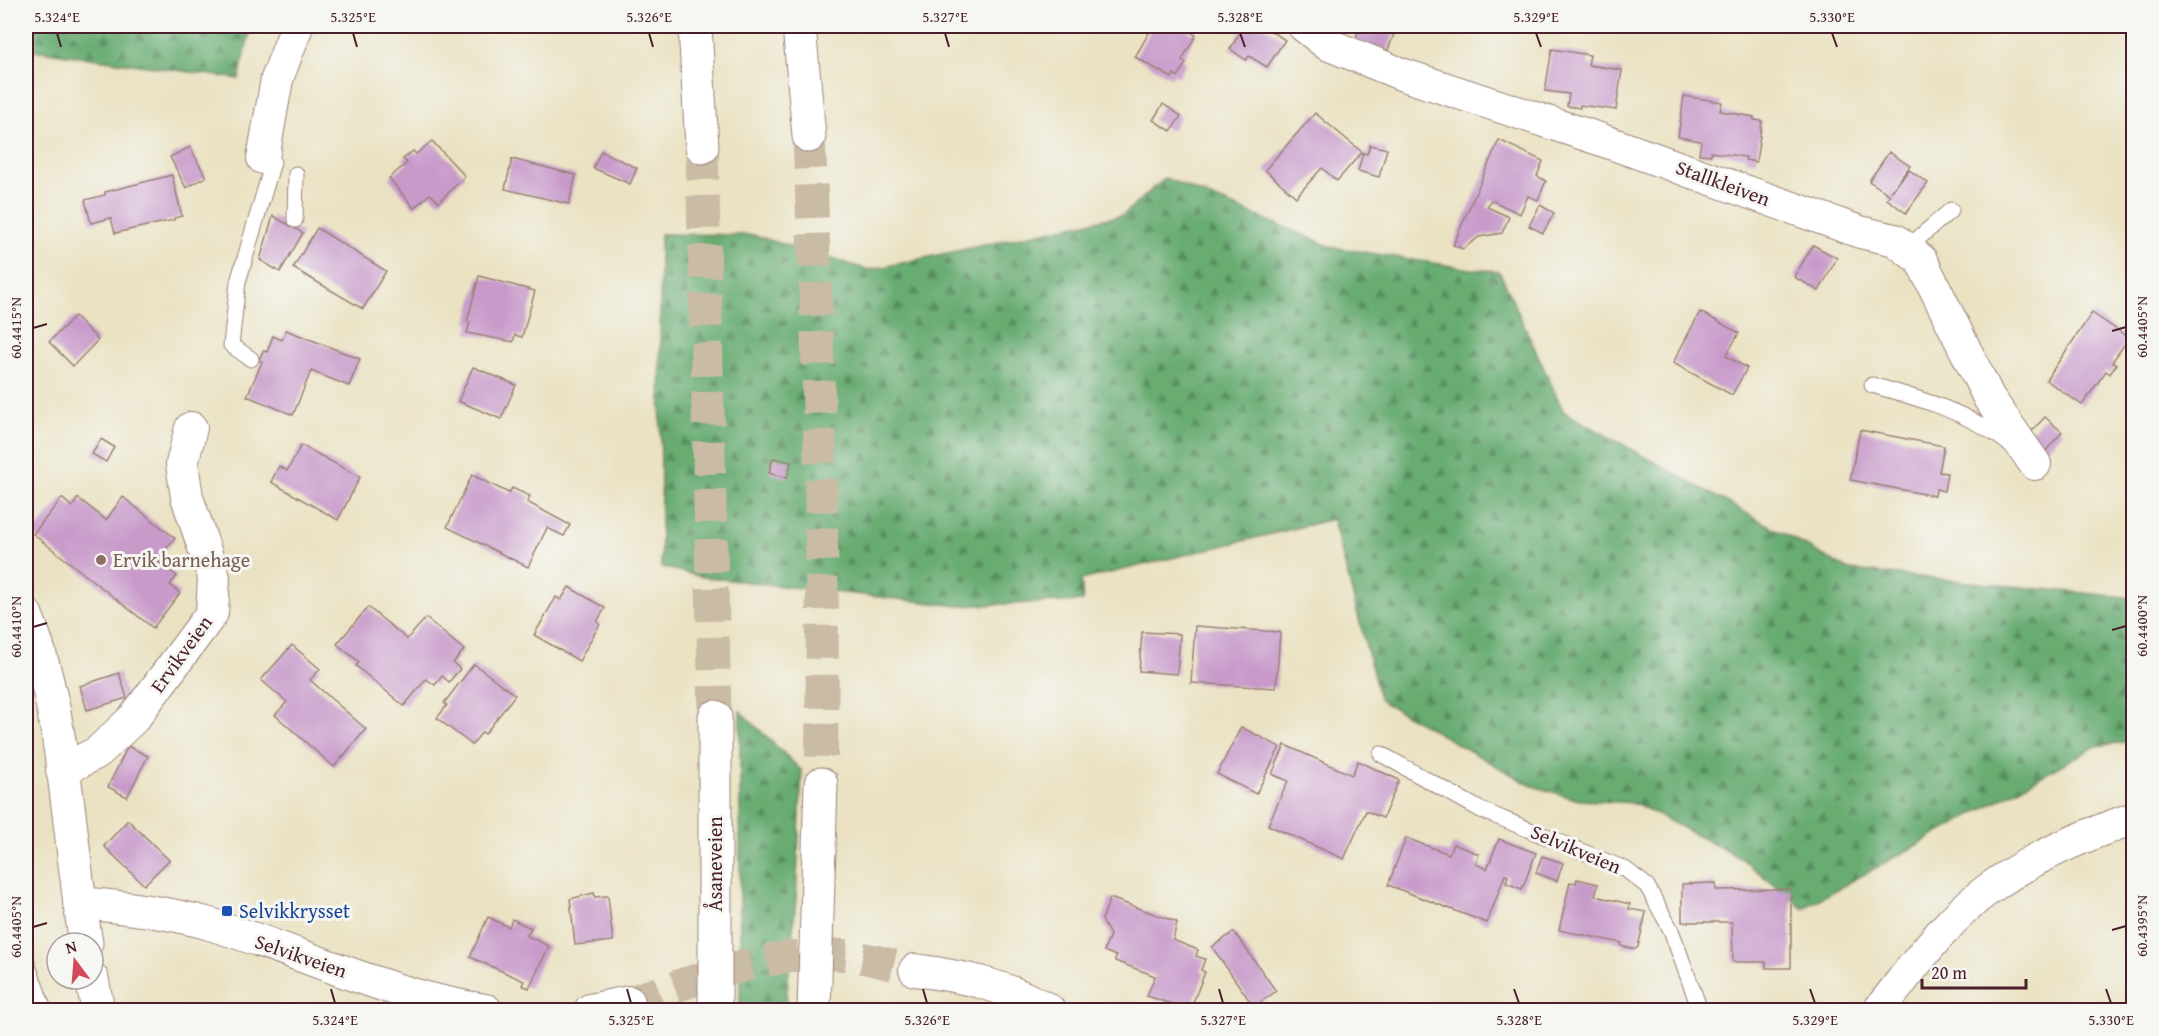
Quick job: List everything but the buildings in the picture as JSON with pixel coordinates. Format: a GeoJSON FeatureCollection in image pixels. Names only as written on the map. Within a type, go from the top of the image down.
{"type":"FeatureCollection","features":[{"type":"Feature","properties":{"kind":"main road"},"geometry":{"type":"LineString","coordinates":[[695,26],[702,147]]}},
{"type":"Feature","properties":{"kind":"main road"},"geometry":{"type":"LineString","coordinates":[[799,26],[809,136]]}},
{"type":"Feature","properties":{"kind":"main road"},"geometry":{"type":"LineString","coordinates":[[26,615],[36,639],[51,697],[84,931]]}},
{"type":"Feature","properties":{"kind":"main road","name":"Åsaneveien"},"geometry":{"type":"LineString","coordinates":[[715,717],[715,1011]]}},
{"type":"Feature","properties":{"kind":"main road"},"geometry":{"type":"LineString","coordinates":[[814,1011],[821,784]]}},
{"type":"Feature","properties":{"kind":"main road"},"geometry":{"type":"LineString","coordinates":[[94,991],[98,1011]]}},
{"type":"Feature","properties":{"kind":"street"},"geometry":{"type":"LineString","coordinates":[[268,160],[277,80],[297,26]]}},
{"type":"Feature","properties":{"kind":"street","name":"Stallkleiven"},"geometry":{"type":"LineString","coordinates":[[1304,26],[1327,44],[1401,74],[1599,139],[1860,232],[1895,240],[1921,260],[1989,398],[2035,464]]}},
{"type":"Feature","properties":{"kind":"street","name":"Ervikveien"},"geometry":{"type":"LineString","coordinates":[[62,771],[98,752],[134,718],[212,613],[214,579],[187,497],[182,464],[191,428]]}},
{"type":"Feature","properties":{"kind":"street"},"geometry":{"type":"LineString","coordinates":[[1879,1011],[1939,936],[1988,889],[2038,857],[2133,818]]}},
{"type":"Feature","properties":{"kind":"street","name":"Selvikveien"},"geometry":{"type":"LineString","coordinates":[[79,903],[168,913],[223,928],[409,996],[486,1011]]}},
{"type":"Feature","properties":{"kind":"street"},"geometry":{"type":"LineString","coordinates":[[915,970],[972,978],[1020,994],[1049,1011]]}},
{"type":"Feature","properties":{"kind":"street"},"geometry":{"type":"LineString","coordinates":[[590,1011],[629,1002]]}},
{"type":"Feature","properties":{"kind":"lane"},"geometry":{"type":"LineString","coordinates":[[251,359],[231,345],[238,282],[268,160]]}},
{"type":"Feature","properties":{"kind":"lane"},"geometry":{"type":"LineString","coordinates":[[295,220],[296,174]]}},
{"type":"Feature","properties":{"kind":"lane"},"geometry":{"type":"LineString","coordinates":[[1906,249],[1951,210]]}},
{"type":"Feature","properties":{"kind":"lane"},"geometry":{"type":"LineString","coordinates":[[1872,385],[1954,410],[1989,428],[2035,464]]}},
{"type":"Feature","properties":{"kind":"lane","name":"Selvikveien"},"geometry":{"type":"LineString","coordinates":[[1381,754],[1481,810],[1625,869],[1647,886],[1671,930],[1700,1011]]}},
{"type":"Feature","properties":{"kind":"lane"},"geometry":{"type":"LineString","coordinates":[[26,960],[44,1011]]}},
{"type":"Feature","properties":{"kind":"green space"},"geometry":{"type":"Polygon","coordinates":[[[26,26],[251,26],[239,79],[26,49],[26,26]]]}},
{"type":"Feature","properties":{"kind":"green space"},"geometry":{"type":"Polygon","coordinates":[[[1165,178],[1332,247],[1471,269],[1499,271],[1564,412],[1849,570],[2133,598],[2133,741],[2096,746],[1803,908],[1742,859],[1635,803],[1579,800],[1530,785],[1380,700],[1333,519],[1081,580],[1083,601],[959,606],[703,577],[661,567],[660,234],[753,235],[869,270],[1123,215],[1165,178]]]}},
{"type":"Feature","properties":{"kind":"green space"},"geometry":{"type":"Polygon","coordinates":[[[740,711],[802,771],[796,899],[785,1010],[740,1010],[740,711]]]}},
{"type":"Feature","properties":{"kind":"tunnel"},"geometry":{"type":"LineString","coordinates":[[809,136],[820,460],[821,784]]}},
{"type":"Feature","properties":{"kind":"tunnel"},"geometry":{"type":"LineString","coordinates":[[702,147],[715,717]]}},
{"type":"Feature","properties":{"kind":"tunnel"},"geometry":{"type":"LineString","coordinates":[[629,1002],[739,967],[796,956],[825,954],[852,956],[915,970]]}},
{"type":"Feature","properties":{"kind":"place","name":"Ervik barnehage"},"geometry":{"type":"Point","coordinates":[101,560]}},
{"type":"Feature","properties":{"kind":"place","name":"Selvikkrysset"},"geometry":{"type":"Point","coordinates":[227,911]}}]}
